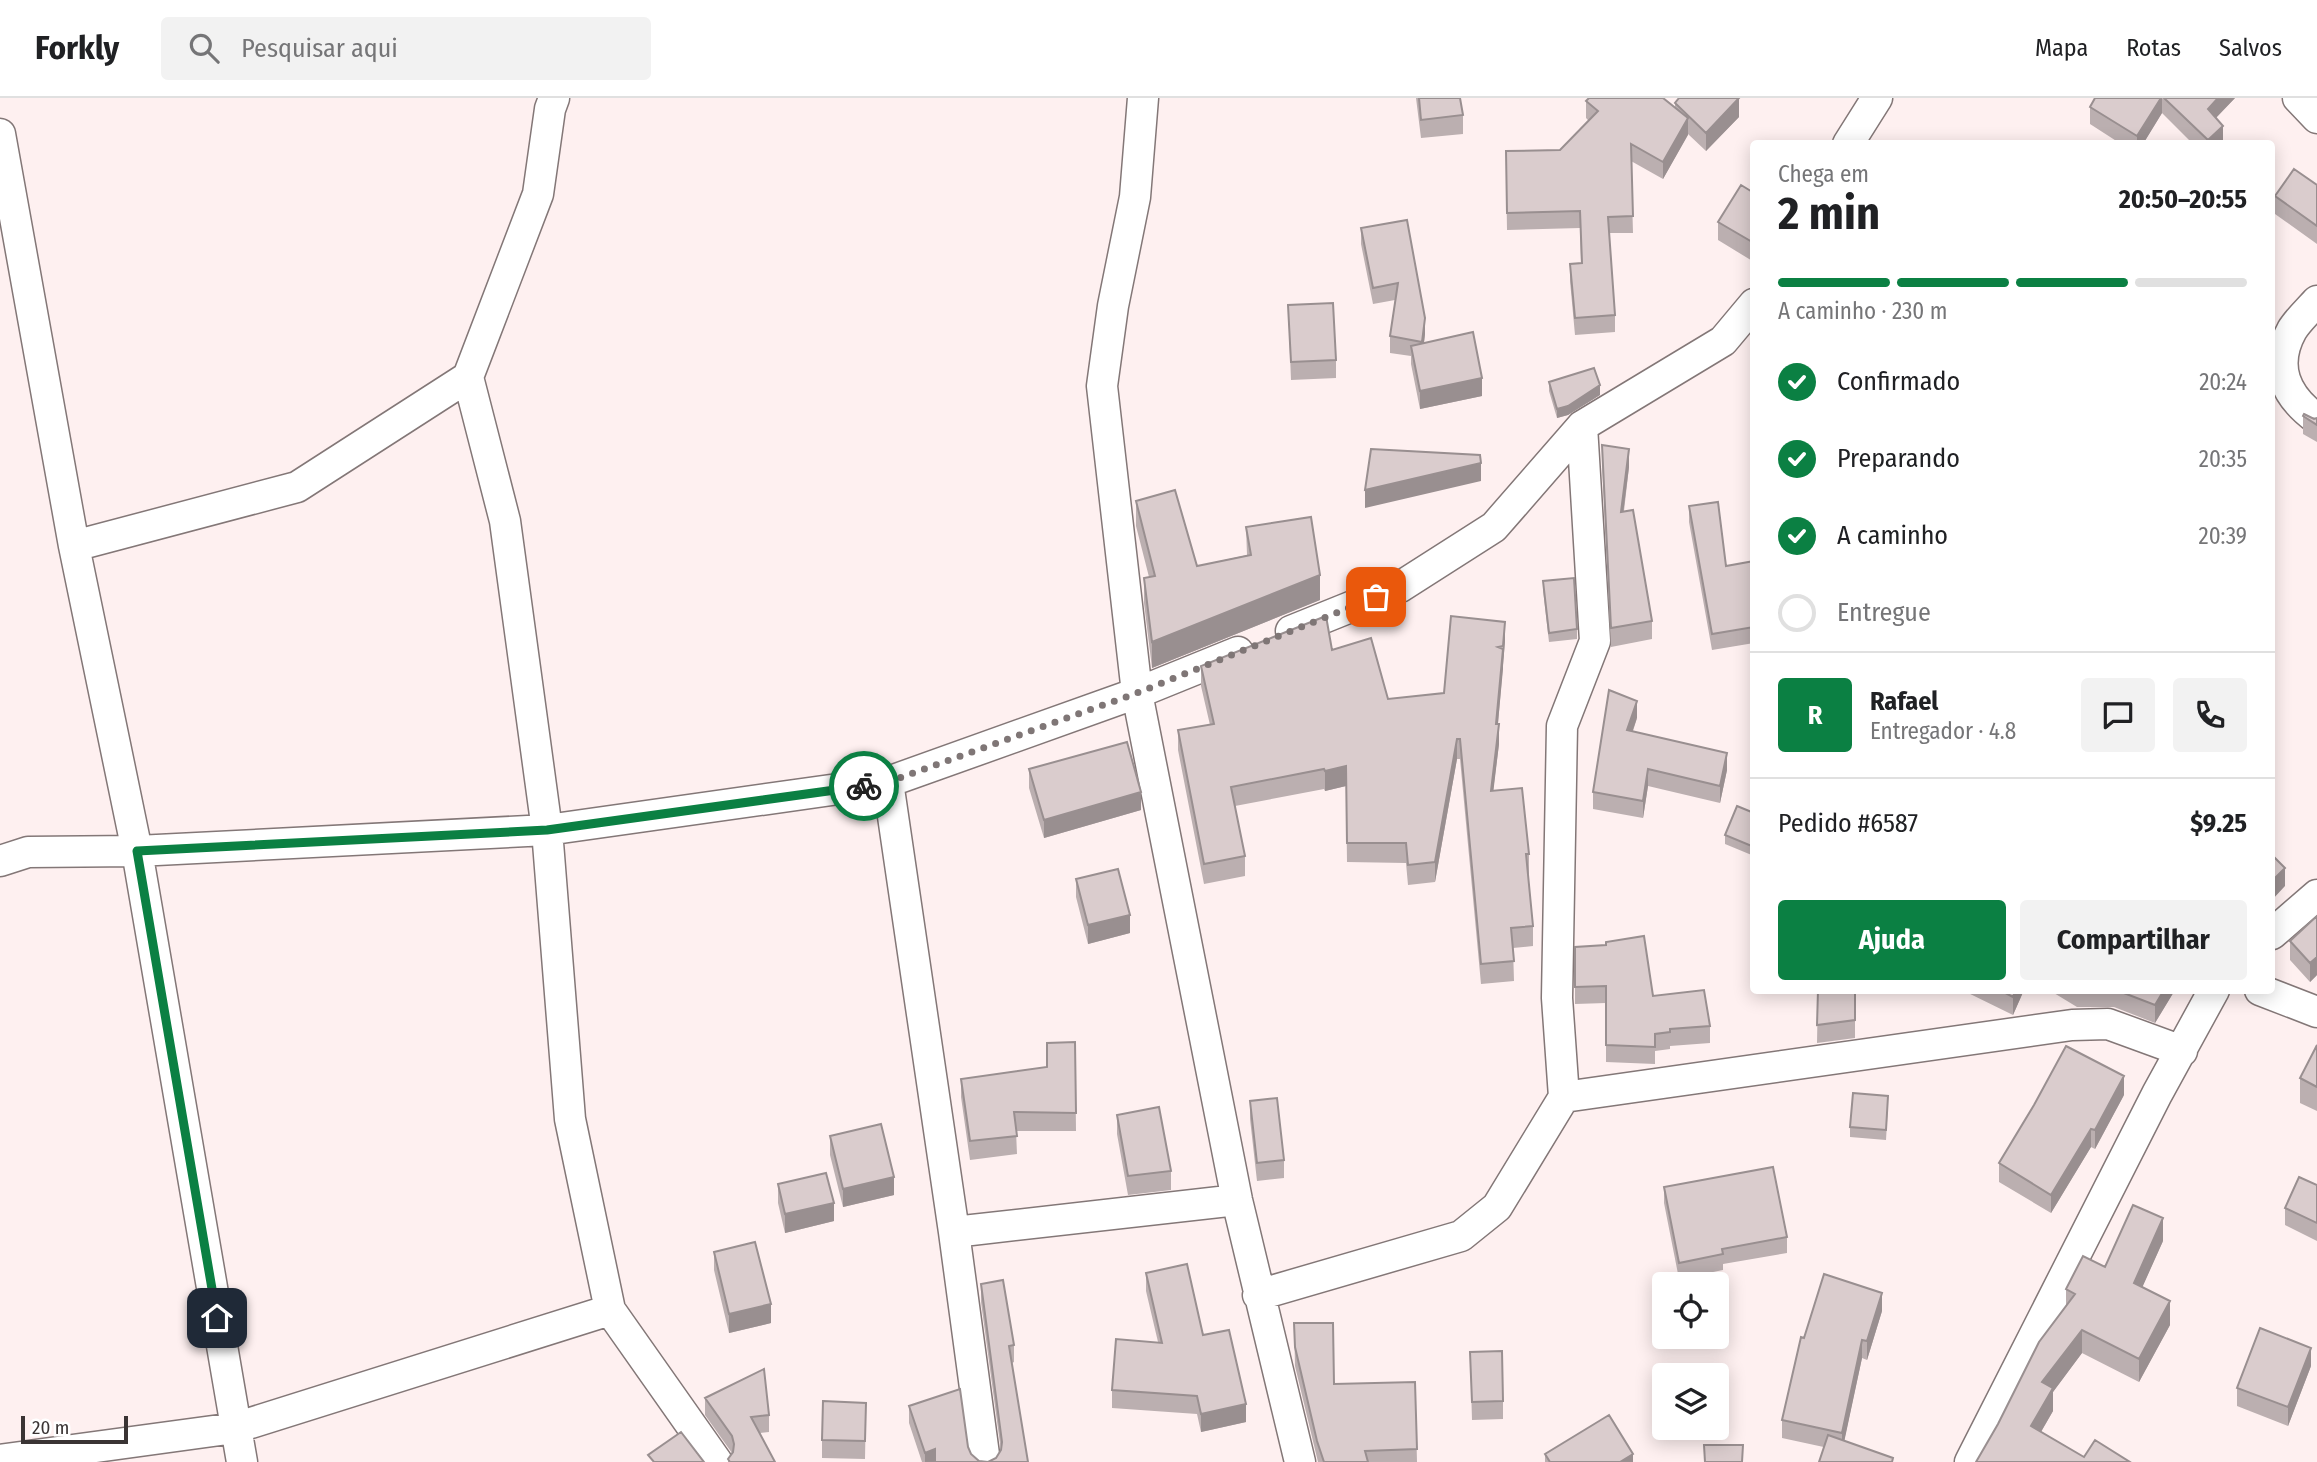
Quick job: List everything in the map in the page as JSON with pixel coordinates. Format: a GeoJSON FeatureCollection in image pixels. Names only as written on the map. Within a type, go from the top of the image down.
{"type":"FeatureCollection","features":[{"type":"Feature","properties":{"kind":"street"},"geometry":{"type":"LineString","coordinates":[[554,98],[550,109],[538,194],[468,377],[505,521],[547,830],[570,1119],[610,1310],[717,1462]]}},
{"type":"Feature","properties":{"kind":"street"},"geometry":{"type":"LineString","coordinates":[[1143,98],[1135,197],[1113,306],[1102,386],[1137,693],[1237,1200],[1300,1462]]}},
{"type":"Feature","properties":{"kind":"street"},"geometry":{"type":"LineString","coordinates":[[1851,140],[1877,98]]}},
{"type":"Feature","properties":{"kind":"street"},"geometry":{"type":"LineString","coordinates":[[2298,98],[2317,118]]}},
{"type":"Feature","properties":{"kind":"street"},"geometry":{"type":"LineString","coordinates":[[0,134],[3,169],[74,546],[137,851],[242,1462]]}},
{"type":"Feature","properties":{"kind":"street"},"geometry":{"type":"LineString","coordinates":[[2317,301],[2292,330],[2280,363],[2288,388],[2306,412],[2317,419]]}},
{"type":"Feature","properties":{"kind":"street"},"geometry":{"type":"LineString","coordinates":[[0,861],[28,852],[137,851],[547,830],[888,782],[1137,693],[1400,587],[1494,527],[1582,426],[1723,341],[1750,309]]}},
{"type":"Feature","properties":{"kind":"street"},"geometry":{"type":"LineString","coordinates":[[74,546],[297,487],[468,377]]}},
{"type":"Feature","properties":{"kind":"street"},"geometry":{"type":"LineString","coordinates":[[1258,1295],[1461,1236],[1497,1207],[1564,1097],[1558,998],[1562,726],[1595,641],[1582,426]]}},
{"type":"Feature","properties":{"kind":"street"},"geometry":{"type":"LineString","coordinates":[[888,782],[985,1462]]}},
{"type":"Feature","properties":{"kind":"street"},"geometry":{"type":"LineString","coordinates":[[2275,931],[2317,895]]}},
{"type":"Feature","properties":{"kind":"street"},"geometry":{"type":"LineString","coordinates":[[1970,1462],[2157,1094],[2212,994]]}},
{"type":"Feature","properties":{"kind":"street"},"geometry":{"type":"LineString","coordinates":[[2270,994],[2317,1012]]}},
{"type":"Feature","properties":{"kind":"street"},"geometry":{"type":"LineString","coordinates":[[1564,1097],[2072,1025],[2108,1024],[2182,1051]]}},
{"type":"Feature","properties":{"kind":"street"},"geometry":{"type":"LineString","coordinates":[[954,1232],[1237,1200]]}},
{"type":"Feature","properties":{"kind":"street"},"geometry":{"type":"LineString","coordinates":[[0,1460],[236,1428],[610,1310]]}},
{"type":"Feature","properties":{"kind":"building"},"geometry":{"type":"Polygon","coordinates":[[[1419,98],[1460,98],[1463,115],[1421,120],[1419,98]]]}},
{"type":"Feature","properties":{"kind":"building"},"geometry":{"type":"Polygon","coordinates":[[[1589,98],[1663,98],[1688,118],[1663,162],[1631,144],[1633,216],[1608,217],[1615,315],[1575,318],[1570,264],[1582,263],[1580,211],[1507,213],[1506,151],[1560,150],[1598,111],[1586,101],[1589,98]]]}},
{"type":"Feature","properties":{"kind":"building"},"geometry":{"type":"Polygon","coordinates":[[[1679,98],[1739,98],[1706,133],[1675,103],[1679,98]]]}},
{"type":"Feature","properties":{"kind":"building"},"geometry":{"type":"Polygon","coordinates":[[[2095,98],[2161,98],[2137,136],[2090,107],[2095,98]]]}},
{"type":"Feature","properties":{"kind":"building"},"geometry":{"type":"Polygon","coordinates":[[[2164,98],[2218,98],[2208,109],[2223,126],[2208,140],[2164,98]]]}},
{"type":"Feature","properties":{"kind":"building"},"geometry":{"type":"Polygon","coordinates":[[[2294,169],[2317,185],[2317,226],[2275,196],[2294,169]]]}},
{"type":"Feature","properties":{"kind":"building"},"geometry":{"type":"Polygon","coordinates":[[[1741,185],[1750,191],[1750,241],[1718,222],[1741,185]]]}},
{"type":"Feature","properties":{"kind":"building"},"geometry":{"type":"Polygon","coordinates":[[[1407,220],[1425,318],[1422,342],[1390,336],[1398,283],[1373,288],[1361,228],[1407,220]]]}},
{"type":"Feature","properties":{"kind":"building"},"geometry":{"type":"Polygon","coordinates":[[[1333,303],[1336,360],[1291,362],[1288,305],[1333,303]]]}},
{"type":"Feature","properties":{"kind":"building"},"geometry":{"type":"Polygon","coordinates":[[[1473,332],[1482,378],[1420,391],[1411,346],[1473,332]]]}},
{"type":"Feature","properties":{"kind":"building"},"geometry":{"type":"Polygon","coordinates":[[[1594,368],[1600,385],[1568,406],[1557,409],[1549,382],[1594,368]]]}},
{"type":"Feature","properties":{"kind":"building"},"geometry":{"type":"Polygon","coordinates":[[[2304,414],[2317,418],[2317,425],[2303,416],[2304,414]]]}},
{"type":"Feature","properties":{"kind":"building"},"geometry":{"type":"Polygon","coordinates":[[[1602,445],[1629,449],[1621,512],[1633,510],[1652,621],[1611,628],[1602,445]]]}},
{"type":"Feature","properties":{"kind":"building"},"geometry":{"type":"Polygon","coordinates":[[[1371,449],[1480,455],[1481,463],[1365,490],[1371,449]]]}},
{"type":"Feature","properties":{"kind":"building"},"geometry":{"type":"Polygon","coordinates":[[[1175,490],[1197,566],[1251,555],[1246,527],[1311,517],[1320,575],[1152,642],[1144,578],[1155,576],[1136,501],[1175,490]]]}},
{"type":"Feature","properties":{"kind":"building"},"geometry":{"type":"Polygon","coordinates":[[[1718,502],[1726,566],[1750,562],[1750,628],[1712,634],[1689,506],[1718,502]]]}},
{"type":"Feature","properties":{"kind":"building"},"geometry":{"type":"Polygon","coordinates":[[[1574,578],[1577,629],[1549,633],[1543,581],[1574,578]]]}},
{"type":"Feature","properties":{"kind":"building"},"geometry":{"type":"Polygon","coordinates":[[[1326,616],[1332,650],[1371,638],[1388,699],[1444,693],[1451,616],[1505,622],[1503,646],[1498,647],[1503,649],[1496,724],[1499,724],[1491,791],[1522,788],[1533,926],[1511,928],[1514,961],[1481,964],[1460,739],[1457,739],[1435,862],[1408,865],[1406,843],[1347,843],[1346,766],[1231,787],[1245,856],[1204,864],[1178,730],[1214,724],[1201,666],[1326,616]]]}},
{"type":"Feature","properties":{"kind":"building"},"geometry":{"type":"Polygon","coordinates":[[[1609,690],[1637,701],[1627,730],[1727,753],[1720,786],[1648,769],[1643,801],[1593,792],[1609,690]]]}},
{"type":"Feature","properties":{"kind":"building"},"geometry":{"type":"Polygon","coordinates":[[[1127,742],[1141,792],[1044,820],[1029,769],[1127,742]]]}},
{"type":"Feature","properties":{"kind":"building"},"geometry":{"type":"Polygon","coordinates":[[[1737,806],[1750,811],[1750,845],[1725,835],[1737,806]]]}},
{"type":"Feature","properties":{"kind":"building"},"geometry":{"type":"Polygon","coordinates":[[[2275,858],[2285,868],[2275,878],[2275,858]]]}},
{"type":"Feature","properties":{"kind":"building"},"geometry":{"type":"Polygon","coordinates":[[[1118,869],[1130,915],[1088,925],[1076,879],[1118,869]]]}},
{"type":"Feature","properties":{"kind":"building"},"geometry":{"type":"Polygon","coordinates":[[[2317,916],[2317,957],[2310,963],[2290,941],[2317,916]]]}},
{"type":"Feature","properties":{"kind":"building"},"geometry":{"type":"Polygon","coordinates":[[[1644,936],[1653,996],[1704,990],[1710,1026],[1670,1029],[1670,1032],[1655,1034],[1655,1047],[1606,1045],[1606,986],[1575,987],[1575,947],[1606,945],[1606,942],[1644,936]]]}},
{"type":"Feature","properties":{"kind":"building"},"geometry":{"type":"Polygon","coordinates":[[[1818,994],[1855,994],[1855,1020],[1817,1025],[1818,994]]]}},
{"type":"Feature","properties":{"kind":"building"},"geometry":{"type":"Polygon","coordinates":[[[2126,994],[2162,994],[2155,1005],[2126,994]]]}},
{"type":"Feature","properties":{"kind":"building"},"geometry":{"type":"Polygon","coordinates":[[[1075,1042],[1076,1113],[1014,1112],[1017,1136],[970,1141],[961,1079],[1047,1067],[1047,1043],[1075,1042]]]}},
{"type":"Feature","properties":{"kind":"building"},"geometry":{"type":"Polygon","coordinates":[[[2317,1045],[2317,1087],[2300,1078],[2317,1045]]]}},
{"type":"Feature","properties":{"kind":"building"},"geometry":{"type":"Polygon","coordinates":[[[2066,1046],[2124,1076],[2095,1130],[2091,1129],[2051,1195],[1999,1163],[2066,1046]]]}},
{"type":"Feature","properties":{"kind":"building"},"geometry":{"type":"Polygon","coordinates":[[[1853,1093],[1888,1096],[1886,1130],[1850,1127],[1853,1093]]]}},
{"type":"Feature","properties":{"kind":"building"},"geometry":{"type":"Polygon","coordinates":[[[1277,1098],[1284,1160],[1257,1163],[1250,1101],[1277,1098]]]}},
{"type":"Feature","properties":{"kind":"building"},"geometry":{"type":"Polygon","coordinates":[[[1159,1107],[1171,1171],[1128,1176],[1117,1115],[1159,1107]]]}},
{"type":"Feature","properties":{"kind":"building"},"geometry":{"type":"Polygon","coordinates":[[[881,1124],[894,1177],[843,1189],[830,1136],[881,1124]]]}},
{"type":"Feature","properties":{"kind":"building"},"geometry":{"type":"Polygon","coordinates":[[[1773,1167],[1787,1237],[1722,1249],[1723,1254],[1679,1263],[1664,1187],[1773,1167]]]}},
{"type":"Feature","properties":{"kind":"building"},"geometry":{"type":"Polygon","coordinates":[[[826,1173],[834,1203],[785,1214],[778,1184],[826,1173]]]}},
{"type":"Feature","properties":{"kind":"building"},"geometry":{"type":"Polygon","coordinates":[[[2299,1177],[2317,1185],[2317,1223],[2285,1208],[2299,1177]]]}},
{"type":"Feature","properties":{"kind":"building"},"geometry":{"type":"Polygon","coordinates":[[[2133,1205],[2163,1218],[2134,1283],[2170,1301],[2139,1359],[2082,1330],[2042,1382],[2053,1388],[2031,1426],[2084,1457],[2095,1440],[2130,1462],[1976,1462],[2039,1342],[2075,1294],[2066,1289],[2083,1256],[2105,1267],[2133,1205]]]}},
{"type":"Feature","properties":{"kind":"building"},"geometry":{"type":"Polygon","coordinates":[[[755,1242],[771,1304],[729,1314],[714,1252],[755,1242]]]}},
{"type":"Feature","properties":{"kind":"building"},"geometry":{"type":"Polygon","coordinates":[[[1187,1264],[1203,1335],[1229,1330],[1246,1404],[1201,1414],[1197,1396],[1112,1390],[1116,1339],[1162,1343],[1146,1273],[1187,1264]]]}},
{"type":"Feature","properties":{"kind":"building"},"geometry":{"type":"Polygon","coordinates":[[[1824,1274],[1882,1293],[1867,1341],[1862,1340],[1842,1433],[1782,1420],[1801,1337],[1804,1338],[1824,1274]]]}},
{"type":"Feature","properties":{"kind":"building"},"geometry":{"type":"Polygon","coordinates":[[[1003,1280],[1014,1345],[1009,1346],[1028,1462],[988,1462],[996,1458],[1002,1442],[981,1284],[1003,1280]]]}},
{"type":"Feature","properties":{"kind":"building"},"geometry":{"type":"Polygon","coordinates":[[[1294,1323],[1333,1323],[1334,1384],[1415,1382],[1417,1449],[1365,1451],[1368,1462],[1324,1462],[1295,1347],[1294,1323]]]}},
{"type":"Feature","properties":{"kind":"building"},"geometry":{"type":"Polygon","coordinates":[[[2260,1328],[2311,1348],[2288,1407],[2237,1388],[2260,1328]]]}},
{"type":"Feature","properties":{"kind":"building"},"geometry":{"type":"Polygon","coordinates":[[[1502,1351],[1503,1401],[1472,1402],[1470,1352],[1502,1351]]]}},
{"type":"Feature","properties":{"kind":"building"},"geometry":{"type":"Polygon","coordinates":[[[764,1369],[769,1415],[751,1417],[775,1462],[730,1462],[728,1459],[734,1444],[732,1436],[705,1398],[764,1369]]]}},
{"type":"Feature","properties":{"kind":"building"},"geometry":{"type":"Polygon","coordinates":[[[960,1389],[968,1447],[979,1461],[988,1462],[935,1462],[935,1449],[925,1453],[909,1406],[960,1389]]]}},
{"type":"Feature","properties":{"kind":"building"},"geometry":{"type":"Polygon","coordinates":[[[823,1401],[866,1403],[865,1441],[822,1440],[823,1401]]]}},
{"type":"Feature","properties":{"kind":"building"},"geometry":{"type":"Polygon","coordinates":[[[1609,1415],[1633,1454],[1620,1462],[1550,1462],[1545,1454],[1609,1415]]]}},
{"type":"Feature","properties":{"kind":"building"},"geometry":{"type":"Polygon","coordinates":[[[681,1432],[704,1462],[654,1462],[648,1455],[681,1432]]]}},
{"type":"Feature","properties":{"kind":"building"},"geometry":{"type":"Polygon","coordinates":[[[1828,1435],[1893,1458],[1892,1462],[1819,1462],[1828,1435]]]}},
{"type":"Feature","properties":{"kind":"building"},"geometry":{"type":"Polygon","coordinates":[[[1704,1445],[1743,1445],[1742,1462],[1705,1462],[1704,1445]]]}},
{"type":"Feature","properties":{"kind":"way so far"},"geometry":{"type":"LineString","coordinates":[[864,786],[888,782],[1137,693],[1376,597]]}},
{"type":"Feature","properties":{"kind":"route"},"geometry":{"type":"LineString","coordinates":[[217,1318],[137,851],[547,830],[864,786]]}}]}
